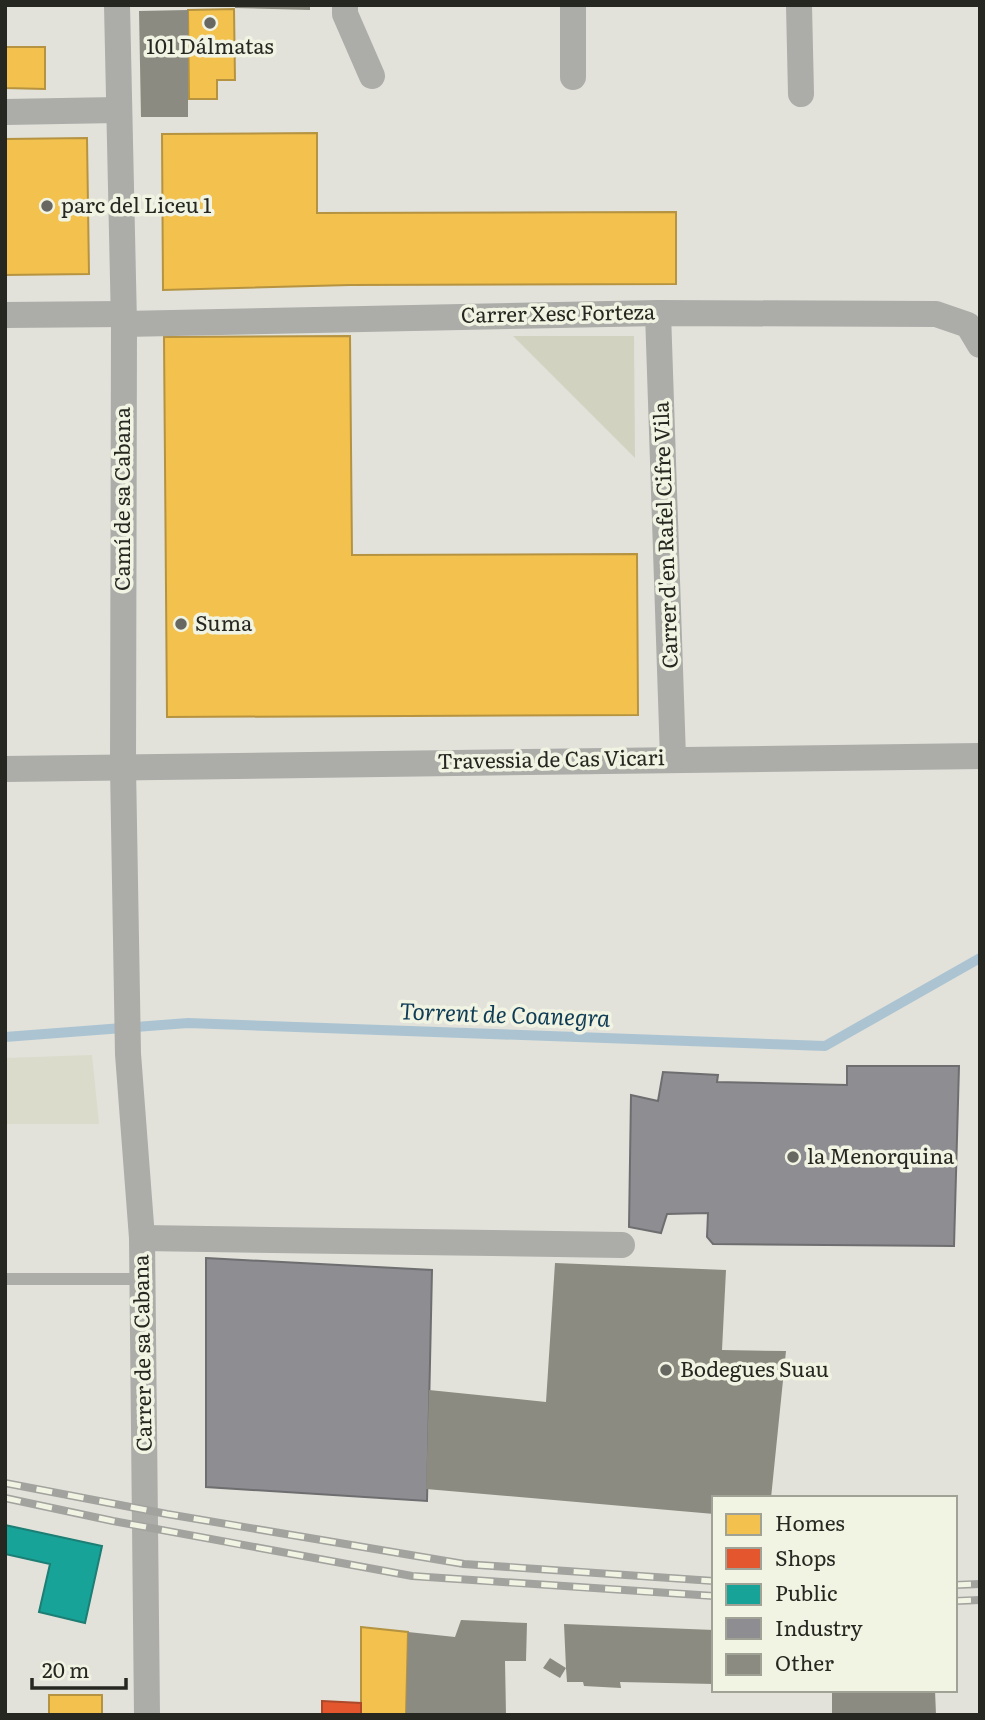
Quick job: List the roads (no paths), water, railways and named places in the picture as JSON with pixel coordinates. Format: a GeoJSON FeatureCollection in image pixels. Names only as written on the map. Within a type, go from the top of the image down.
{"type":"FeatureCollection","features":[{"type":"Feature","properties":{"kind":"street","name":"Camí de sa Cabana"},"geometry":{"type":"LineString","coordinates":[[117,5],[124,319],[123,767],[127,993]]}},
{"type":"Feature","properties":{"kind":"street"},"geometry":{"type":"LineString","coordinates":[[345,5],[345,14],[372,76]]}},
{"type":"Feature","properties":{"kind":"street"},"geometry":{"type":"LineString","coordinates":[[573,5],[573,77]]}},
{"type":"Feature","properties":{"kind":"street"},"geometry":{"type":"LineString","coordinates":[[799,5],[801,94]]}},
{"type":"Feature","properties":{"kind":"street"},"geometry":{"type":"LineString","coordinates":[[5,111],[118,110]]}},
{"type":"Feature","properties":{"kind":"street","name":"Carrer Xesc Forteza"},"geometry":{"type":"LineString","coordinates":[[5,315],[124,319],[659,313],[936,314],[968,325],[980,345]]}},
{"type":"Feature","properties":{"kind":"street","name":"Carrer d'en Rafel Cifre Vila"},"geometry":{"type":"LineString","coordinates":[[659,313],[673,758]]}},
{"type":"Feature","properties":{"kind":"street","name":"Travessia de Cas Vicari"},"geometry":{"type":"LineString","coordinates":[[5,769],[980,756]]}},
{"type":"Feature","properties":{"kind":"street","name":"Carrer de sa Cabana"},"geometry":{"type":"LineString","coordinates":[[127,993],[128,1054],[142,1238],[147,1715]]}},
{"type":"Feature","properties":{"kind":"street"},"geometry":{"type":"LineString","coordinates":[[142,1238],[622,1245]]}},
{"type":"Feature","properties":{"kind":"lane"},"geometry":{"type":"LineString","coordinates":[[5,1279],[142,1279]]}},
{"type":"Feature","properties":{"kind":"waterway","name":"Torrent de Coanegra"},"geometry":{"type":"LineString","coordinates":[[5,1037],[188,1023],[825,1046],[980,958]]}},
{"type":"Feature","properties":{"kind":"railway"},"geometry":{"type":"LineString","coordinates":[[5,1483],[167,1514],[464,1564],[712,1581]]}},
{"type":"Feature","properties":{"kind":"railway"},"geometry":{"type":"LineString","coordinates":[[5,1498],[113,1521],[412,1576],[712,1596]]}},
{"type":"Feature","properties":{"kind":"railway"},"geometry":{"type":"LineString","coordinates":[[957,1585],[980,1584]]}},
{"type":"Feature","properties":{"kind":"railway"},"geometry":{"type":"LineString","coordinates":[[957,1601],[980,1600]]}},
{"type":"Feature","properties":{"kind":"place","name":"101 Dálmatas"},"geometry":{"type":"Point","coordinates":[210,23]}},
{"type":"Feature","properties":{"kind":"place","name":"parc del Liceu 1"},"geometry":{"type":"Point","coordinates":[47,206]}},
{"type":"Feature","properties":{"kind":"place","name":"Suma"},"geometry":{"type":"Point","coordinates":[181,624]}},
{"type":"Feature","properties":{"kind":"place","name":"la Menorquina"},"geometry":{"type":"Point","coordinates":[793,1157]}},
{"type":"Feature","properties":{"kind":"place","name":"Bodegues Suau"},"geometry":{"type":"Point","coordinates":[666,1370]}}]}
